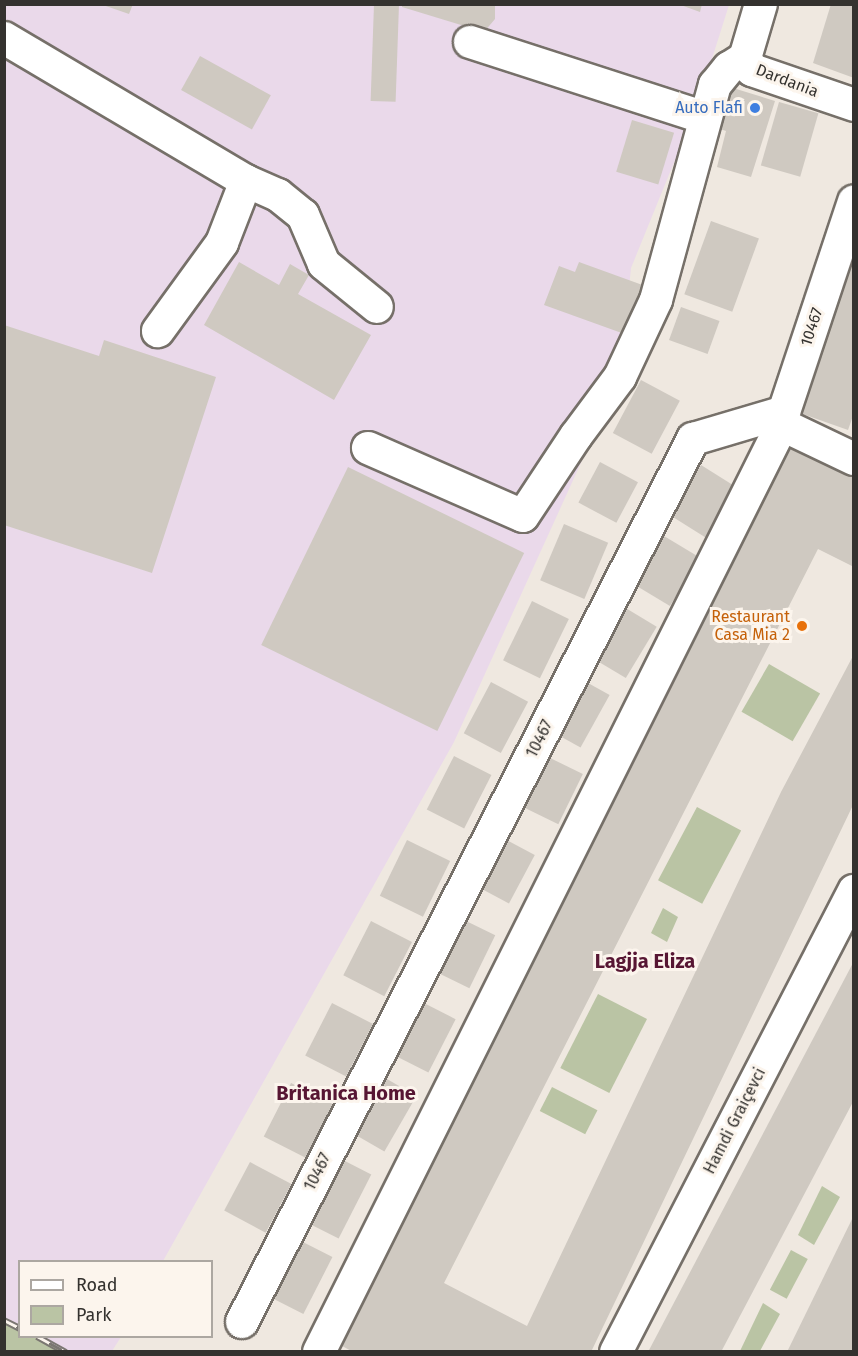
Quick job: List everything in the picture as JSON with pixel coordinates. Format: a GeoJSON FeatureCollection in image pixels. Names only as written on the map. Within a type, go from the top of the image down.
{"type":"FeatureCollection","features":[{"type":"Feature","properties":{"kind":"street","name":"Dardania"},"geometry":{"type":"LineString","coordinates":[[761,4],[745,58],[752,70],[854,105]]}},
{"type":"Feature","properties":{"kind":"street"},"geometry":{"type":"LineString","coordinates":[[4,38],[246,181],[278,195],[303,215],[324,264],[377,307]]}},
{"type":"Feature","properties":{"kind":"street"},"geometry":{"type":"LineString","coordinates":[[470,42],[705,118]]}},
{"type":"Feature","properties":{"kind":"street"},"geometry":{"type":"LineString","coordinates":[[368,447],[523,516],[576,436],[620,377],[656,300],[715,86],[729,68],[745,58]]}},
{"type":"Feature","properties":{"kind":"street"},"geometry":{"type":"LineString","coordinates":[[158,331],[222,243],[246,181]]}},
{"type":"Feature","properties":{"kind":"street","name":"10467"},"geometry":{"type":"LineString","coordinates":[[242,1322],[693,439],[784,412],[854,201]]}},
{"type":"Feature","properties":{"kind":"street"},"geometry":{"type":"LineString","coordinates":[[319,1352],[778,433],[789,428],[854,459]]}},
{"type":"Feature","properties":{"kind":"street","name":"Hamdi Graiçevci"},"geometry":{"type":"LineString","coordinates":[[616,1352],[854,891]]}},
{"type":"Feature","properties":{"kind":"shaded area"},"geometry":{"type":"Polygon","coordinates":[[[5,5],[729,5],[697,106],[631,268],[620,377],[454,742],[164,1260],[18,1260],[18,1336],[5,1330],[5,5]]]}},
{"type":"Feature","properties":{"kind":"shaded area"},"geometry":{"type":"Polygon","coordinates":[[[23,1338],[120,1338],[112,1351],[51,1351],[23,1338]]]}},
{"type":"Feature","properties":{"kind":"green space"},"geometry":{"type":"Polygon","coordinates":[[[769,664],[820,694],[793,741],[742,712],[769,664]]]}},
{"type":"Feature","properties":{"kind":"green space"},"geometry":{"type":"Polygon","coordinates":[[[697,807],[741,830],[702,904],[658,880],[697,807]]]}},
{"type":"Feature","properties":{"kind":"green space"},"geometry":{"type":"Polygon","coordinates":[[[663,908],[678,917],[667,942],[651,933],[663,908]]]}},
{"type":"Feature","properties":{"kind":"green space"},"geometry":{"type":"Polygon","coordinates":[[[598,994],[647,1019],[609,1093],[560,1068],[598,994]]]}},
{"type":"Feature","properties":{"kind":"green space"},"geometry":{"type":"Polygon","coordinates":[[[552,1087],[597,1110],[585,1134],[540,1111],[552,1087]]]}},
{"type":"Feature","properties":{"kind":"green space"},"geometry":{"type":"Polygon","coordinates":[[[822,1186],[840,1197],[814,1245],[798,1235],[822,1186]]]}},
{"type":"Feature","properties":{"kind":"green space"},"geometry":{"type":"Polygon","coordinates":[[[791,1250],[808,1259],[787,1299],[770,1290],[791,1250]]]}},
{"type":"Feature","properties":{"kind":"green space"},"geometry":{"type":"Polygon","coordinates":[[[763,1303],[780,1314],[760,1351],[740,1351],[763,1303]]]}},
{"type":"Feature","properties":{"kind":"green space"},"geometry":{"type":"Polygon","coordinates":[[[5,1322],[18,1329],[18,1338],[36,1338],[65,1351],[5,1351],[5,1322]]]}},
{"type":"Feature","properties":{"kind":"building"},"geometry":{"type":"Polygon","coordinates":[[[100,4],[133,4],[129,14],[100,4]]]}},
{"type":"Feature","properties":{"kind":"building"},"geometry":{"type":"Polygon","coordinates":[[[374,4],[399,5],[396,102],[371,101],[374,4]]]}},
{"type":"Feature","properties":{"kind":"building"},"geometry":{"type":"Polygon","coordinates":[[[402,4],[495,4],[495,19],[484,32],[402,7],[402,4]]]}},
{"type":"Feature","properties":{"kind":"building"},"geometry":{"type":"Polygon","coordinates":[[[678,4],[702,4],[700,12],[678,4]]]}},
{"type":"Feature","properties":{"kind":"building"},"geometry":{"type":"Polygon","coordinates":[[[831,4],[854,4],[854,78],[813,63],[831,4]]]}},
{"type":"Feature","properties":{"kind":"building"},"geometry":{"type":"Polygon","coordinates":[[[200,56],[271,95],[252,129],[181,90],[200,56]]]}},
{"type":"Feature","properties":{"kind":"building"},"geometry":{"type":"Polygon","coordinates":[[[733,88],[775,101],[751,177],[717,167],[726,131],[720,129],[733,88]]]}},
{"type":"Feature","properties":{"kind":"building"},"geometry":{"type":"Polygon","coordinates":[[[779,102],[818,113],[800,177],[761,165],[779,102]]]}},
{"type":"Feature","properties":{"kind":"building"},"geometry":{"type":"Polygon","coordinates":[[[632,120],[674,133],[658,185],[616,172],[632,120]]]}},
{"type":"Feature","properties":{"kind":"building"},"geometry":{"type":"Polygon","coordinates":[[[711,221],[759,238],[732,312],[684,294],[711,221]]]}},
{"type":"Feature","properties":{"kind":"building"},"geometry":{"type":"Polygon","coordinates":[[[854,242],[854,413],[848,430],[797,412],[854,242]]]}},
{"type":"Feature","properties":{"kind":"building"},"geometry":{"type":"Polygon","coordinates":[[[239,262],[279,285],[290,264],[309,275],[298,294],[371,335],[334,400],[204,325],[239,262]]]}},
{"type":"Feature","properties":{"kind":"building"},"geometry":{"type":"Polygon","coordinates":[[[579,262],[648,287],[630,336],[544,305],[559,266],[575,272],[579,262]]]}},
{"type":"Feature","properties":{"kind":"building"},"geometry":{"type":"Polygon","coordinates":[[[681,307],[720,321],[708,354],[669,340],[681,307]]]}},
{"type":"Feature","properties":{"kind":"building"},"geometry":{"type":"Polygon","coordinates":[[[4,325],[99,356],[104,340],[216,377],[152,573],[4,525],[4,325]]]}},
{"type":"Feature","properties":{"kind":"building"},"geometry":{"type":"Polygon","coordinates":[[[641,380],[680,401],[652,454],[613,433],[641,380]]]}},
{"type":"Feature","properties":{"kind":"building"},"geometry":{"type":"Polygon","coordinates":[[[783,440],[854,478],[854,567],[818,549],[444,1283],[527,1326],[781,792],[854,654],[854,803],[591,1352],[353,1352],[335,1342],[783,440]]]}},
{"type":"Feature","properties":{"kind":"building"},"geometry":{"type":"Polygon","coordinates":[[[600,462],[638,482],[616,523],[578,503],[600,462]]]}},
{"type":"Feature","properties":{"kind":"building"},"geometry":{"type":"Polygon","coordinates":[[[701,465],[740,489],[709,539],[670,515],[701,465]]]}},
{"type":"Feature","properties":{"kind":"building"},"geometry":{"type":"Polygon","coordinates":[[[348,467],[524,553],[437,731],[261,645],[348,467]]]}},
{"type":"Feature","properties":{"kind":"building"},"geometry":{"type":"Polygon","coordinates":[[[564,524],[608,543],[584,599],[540,580],[564,524]]]}},
{"type":"Feature","properties":{"kind":"building"},"geometry":{"type":"Polygon","coordinates":[[[659,533],[699,557],[670,606],[630,582],[659,533]]]}},
{"type":"Feature","properties":{"kind":"building"},"geometry":{"type":"Polygon","coordinates":[[[532,601],[569,619],[540,678],[503,660],[532,601]]]}},
{"type":"Feature","properties":{"kind":"building"},"geometry":{"type":"Polygon","coordinates":[[[619,604],[657,627],[626,678],[588,655],[619,604]]]}},
{"type":"Feature","properties":{"kind":"building"},"geometry":{"type":"Polygon","coordinates":[[[579,678],[610,695],[581,747],[550,730],[579,678]]]}},
{"type":"Feature","properties":{"kind":"building"},"geometry":{"type":"Polygon","coordinates":[[[491,682],[528,702],[501,753],[464,733],[491,682]]]}},
{"type":"Feature","properties":{"kind":"building"},"geometry":{"type":"Polygon","coordinates":[[[454,756],[491,775],[464,829],[427,809],[454,756]]]}},
{"type":"Feature","properties":{"kind":"building"},"geometry":{"type":"Polygon","coordinates":[[[546,756],[583,774],[558,824],[521,806],[546,756]]]}},
{"type":"Feature","properties":{"kind":"building"},"geometry":{"type":"Polygon","coordinates":[[[503,838],[535,855],[509,903],[477,887],[503,838]]]}},
{"type":"Feature","properties":{"kind":"building"},"geometry":{"type":"Polygon","coordinates":[[[407,840],[450,861],[423,917],[380,896],[407,840]]]}},
{"type":"Feature","properties":{"kind":"building"},"geometry":{"type":"Polygon","coordinates":[[[462,919],[495,935],[469,988],[436,972],[462,919]]]}},
{"type":"Feature","properties":{"kind":"building"},"geometry":{"type":"Polygon","coordinates":[[[371,921],[412,942],[384,996],[343,975],[371,921]]]}},
{"type":"Feature","properties":{"kind":"building"},"geometry":{"type":"Polygon","coordinates":[[[854,961],[854,1100],[721,1352],[648,1352],[854,961]]]}},
{"type":"Feature","properties":{"kind":"building"},"geometry":{"type":"Polygon","coordinates":[[[420,1001],[456,1019],[428,1073],[393,1054],[420,1001]]]}},
{"type":"Feature","properties":{"kind":"building"},"geometry":{"type":"Polygon","coordinates":[[[332,1003],[373,1024],[346,1076],[305,1056],[332,1003]]]}},
{"type":"Feature","properties":{"kind":"building"},"geometry":{"type":"Polygon","coordinates":[[[380,1075],[416,1096],[384,1151],[348,1130],[380,1075]]]}},
{"type":"Feature","properties":{"kind":"building"},"geometry":{"type":"Polygon","coordinates":[[[291,1083],[333,1104],[306,1158],[264,1136],[291,1083]]]}},
{"type":"Feature","properties":{"kind":"building"},"geometry":{"type":"Polygon","coordinates":[[[341,1159],[371,1174],[339,1239],[308,1223],[341,1159]]]}},
{"type":"Feature","properties":{"kind":"building"},"geometry":{"type":"Polygon","coordinates":[[[250,1162],[291,1184],[266,1233],[224,1211],[250,1162]]]}},
{"type":"Feature","properties":{"kind":"building"},"geometry":{"type":"Polygon","coordinates":[[[854,1215],[854,1352],[787,1352],[854,1215]]]}},
{"type":"Feature","properties":{"kind":"building"},"geometry":{"type":"Polygon","coordinates":[[[295,1238],[332,1257],[303,1314],[266,1295],[295,1238]]]}},
{"type":"Feature","properties":{"kind":"railway"},"geometry":{"type":"LineString","coordinates":[[4,1320],[18,1327]]}},
{"type":"Feature","properties":{"kind":"railway"},"geometry":{"type":"LineString","coordinates":[[41,1338],[66,1352]]}},
{"type":"Feature","properties":{"kind":"place","name":"Auto Flafi"},"geometry":{"type":"Point","coordinates":[755,108]}},
{"type":"Feature","properties":{"kind":"place","name":"Restaurant Casa Mia 2"},"geometry":{"type":"Point","coordinates":[802,626]}},
{"type":"Feature","properties":{"kind":"district","name":"Lagjja Eliza"},"geometry":{"type":"Point","coordinates":[645,961]}},
{"type":"Feature","properties":{"kind":"district","name":"Britanica Home"},"geometry":{"type":"Point","coordinates":[346,1093]}}]}
